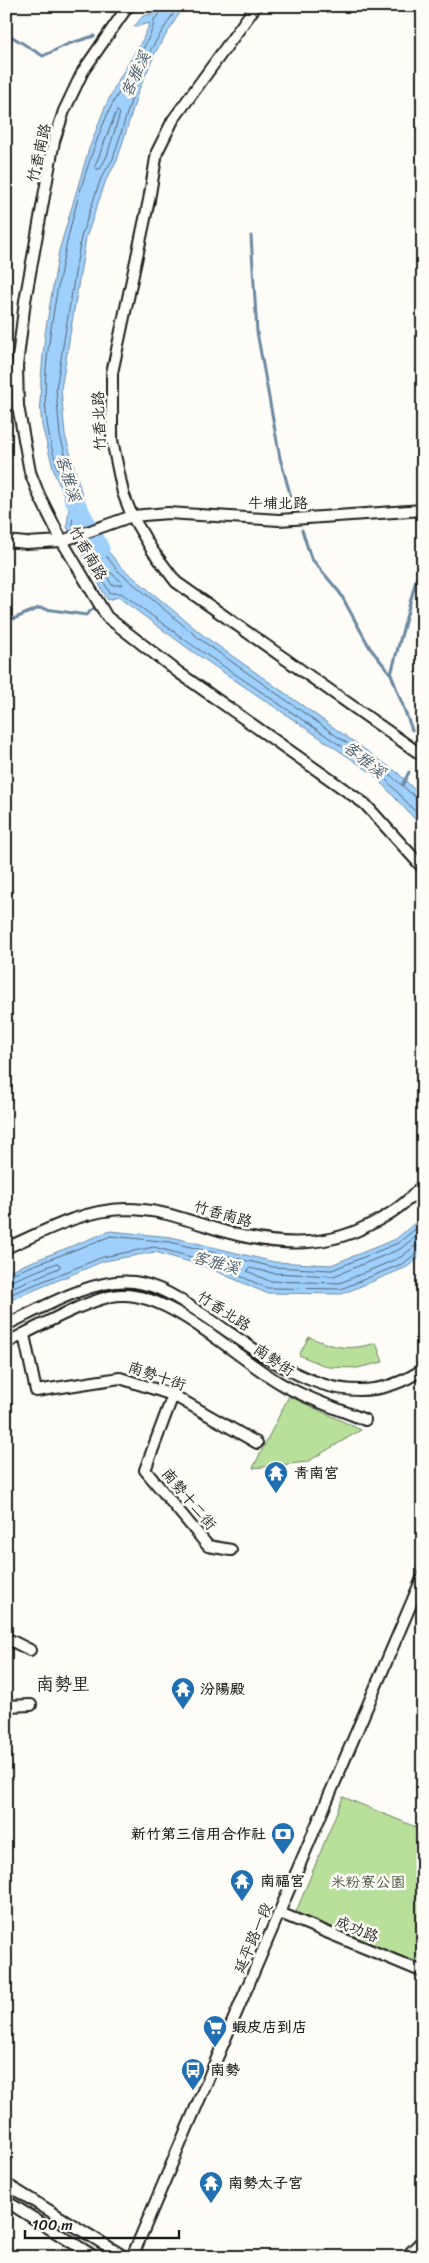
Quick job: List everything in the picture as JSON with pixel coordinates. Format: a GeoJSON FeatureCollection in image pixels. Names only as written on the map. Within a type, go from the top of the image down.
{"type":"FeatureCollection","features":[{"type":"Feature","properties":{"kind":"street","name":"竹香南路"},"geometry":{"type":"LineString","coordinates":[[128,6],[83,72],[64,111],[54,141],[25,301],[16,366],[18,406],[30,472],[62,540],[107,617],[178,672],[365,804],[423,868]]}},
{"type":"Feature","properties":{"kind":"street","name":"竹香北路"},"geometry":{"type":"LineString","coordinates":[[256,6],[173,120],[157,152],[150,200],[112,373],[112,440],[123,493],[132,516],[152,550],[176,582],[423,756]]}},
{"type":"Feature","properties":{"kind":"street","name":"牛埔北路"},"geometry":{"type":"LineString","coordinates":[[62,540],[132,516],[168,513],[279,520],[423,510]]}},
{"type":"Feature","properties":{"kind":"street"},"geometry":{"type":"LineString","coordinates":[[6,541],[26,543],[62,540]]}},
{"type":"Feature","properties":{"kind":"street","name":"竹香南路"},"geometry":{"type":"LineString","coordinates":[[6,1248],[95,1211],[110,1210],[154,1210],[252,1238],[307,1243],[330,1240],[356,1232],[381,1220],[409,1200],[423,1184]]}},
{"type":"Feature","properties":{"kind":"street","name":"竹香北路"},"geometry":{"type":"LineString","coordinates":[[6,1325],[70,1296],[109,1283],[133,1282],[155,1287],[186,1303],[295,1374],[339,1390],[363,1390],[389,1386],[423,1369]]}},
{"type":"Feature","properties":{"kind":"street","name":"南勢街"},"geometry":{"type":"LineString","coordinates":[[6,1343],[102,1298],[122,1295],[152,1300],[196,1324],[284,1386],[365,1420]]}},
{"type":"Feature","properties":{"kind":"street","name":"南勢十街"},"geometry":{"type":"LineString","coordinates":[[24,1334],[36,1391],[120,1378],[173,1395],[256,1443]]}},
{"type":"Feature","properties":{"kind":"street","name":"南勢十二街"},"geometry":{"type":"LineString","coordinates":[[173,1395],[145,1470],[208,1546],[231,1550]]}},
{"type":"Feature","properties":{"kind":"street","name":"延平路一段"},"geometry":{"type":"LineString","coordinates":[[132,2257],[423,1576]]}},
{"type":"Feature","properties":{"kind":"street"},"geometry":{"type":"LineString","coordinates":[[6,1638],[30,1650]]}},
{"type":"Feature","properties":{"kind":"street"},"geometry":{"type":"LineString","coordinates":[[6,1706],[31,1705]]}},
{"type":"Feature","properties":{"kind":"street","name":"成功路"},"geometry":{"type":"LineString","coordinates":[[280,1913],[423,1972]]}},
{"type":"Feature","properties":{"kind":"street"},"geometry":{"type":"LineString","coordinates":[[6,2184],[125,2257]]}},
{"type":"Feature","properties":{"kind":"street"},"geometry":{"type":"LineString","coordinates":[[6,2201],[96,2257]]}},
{"type":"Feature","properties":{"kind":"street"},"geometry":{"type":"LineString","coordinates":[[406,2257],[423,2240]]}},
{"type":"Feature","properties":{"kind":"green space"},"geometry":{"type":"Polygon","coordinates":[[[309,1337],[326,1344],[349,1348],[376,1343],[383,1362],[357,1368],[328,1367],[299,1355],[309,1337]]]}},
{"type":"Feature","properties":{"kind":"green space"},"geometry":{"type":"Polygon","coordinates":[[[289,1396],[361,1430],[307,1462],[253,1468],[289,1396]]]}},
{"type":"Feature","properties":{"kind":"green space","name":"米粉寮公園"},"geometry":{"type":"Polygon","coordinates":[[[343,1797],[423,1830],[423,1965],[296,1912],[343,1797]]]}},
{"type":"Feature","properties":{"kind":"water","name":"客雅溪"},"geometry":{"type":"Polygon","coordinates":[[[159,6],[184,6],[156,51],[138,92],[117,161],[106,180],[86,238],[61,389],[65,435],[86,509],[84,522],[121,567],[204,636],[398,773],[423,798],[423,828],[372,773],[189,649],[118,597],[108,600],[67,527],[69,506],[55,475],[42,426],[40,402],[45,334],[59,251],[88,152],[103,112],[116,84],[143,39],[150,23],[134,27],[143,16],[155,13],[159,6]]]}},
{"type":"Feature","properties":{"kind":"water","name":"客雅溪"},"geometry":{"type":"Polygon","coordinates":[[[423,1216],[423,1255],[407,1267],[342,1294],[266,1293],[204,1266],[155,1252],[104,1261],[6,1302],[6,1272],[110,1231],[171,1237],[274,1262],[331,1265],[396,1239],[423,1216]]]}},
{"type":"Feature","properties":{"kind":"waterway"},"geometry":{"type":"LineString","coordinates":[[6,33],[43,56],[68,44],[94,36]]}},
{"type":"Feature","properties":{"kind":"waterway"},"geometry":{"type":"LineString","coordinates":[[251,236],[257,332],[280,458],[294,508]]}},
{"type":"Feature","properties":{"kind":"waterway","name":"客雅溪"},"geometry":{"type":"LineString","coordinates":[[73,498],[100,549]]}},
{"type":"Feature","properties":{"kind":"waterway"},"geometry":{"type":"LineString","coordinates":[[302,530],[311,558],[340,593],[370,648],[390,673]]}},
{"type":"Feature","properties":{"kind":"waterway"},"geometry":{"type":"LineString","coordinates":[[412,730],[391,674],[423,554]]}},
{"type":"Feature","properties":{"kind":"waterway"},"geometry":{"type":"LineString","coordinates":[[6,622],[39,608],[86,615],[95,607]]}},
{"type":"Feature","properties":{"kind":"waterway"},"geometry":{"type":"LineString","coordinates":[[403,784],[409,772]]}},
{"type":"Feature","properties":{"kind":"place","name":"青南宫"},"geometry":{"type":"Point","coordinates":[276,1494]}},
{"type":"Feature","properties":{"kind":"place","name":"汾陽殿"},"geometry":{"type":"Point","coordinates":[183,1710]}},
{"type":"Feature","properties":{"kind":"place","name":"新竹第三信用合作社"},"geometry":{"type":"Point","coordinates":[283,1855]}},
{"type":"Feature","properties":{"kind":"place","name":"南福宮"},"geometry":{"type":"Point","coordinates":[242,1902]}},
{"type":"Feature","properties":{"kind":"place","name":"蝦皮店到店"},"geometry":{"type":"Point","coordinates":[215,2048]}},
{"type":"Feature","properties":{"kind":"place","name":"南勢"},"geometry":{"type":"Point","coordinates":[193,2091]}},
{"type":"Feature","properties":{"kind":"place","name":"南勢太子宮"},"geometry":{"type":"Point","coordinates":[211,2204]}},
{"type":"Feature","properties":{"kind":"district","name":"南勢里"},"geometry":{"type":"Point","coordinates":[63,1684]}}]}
